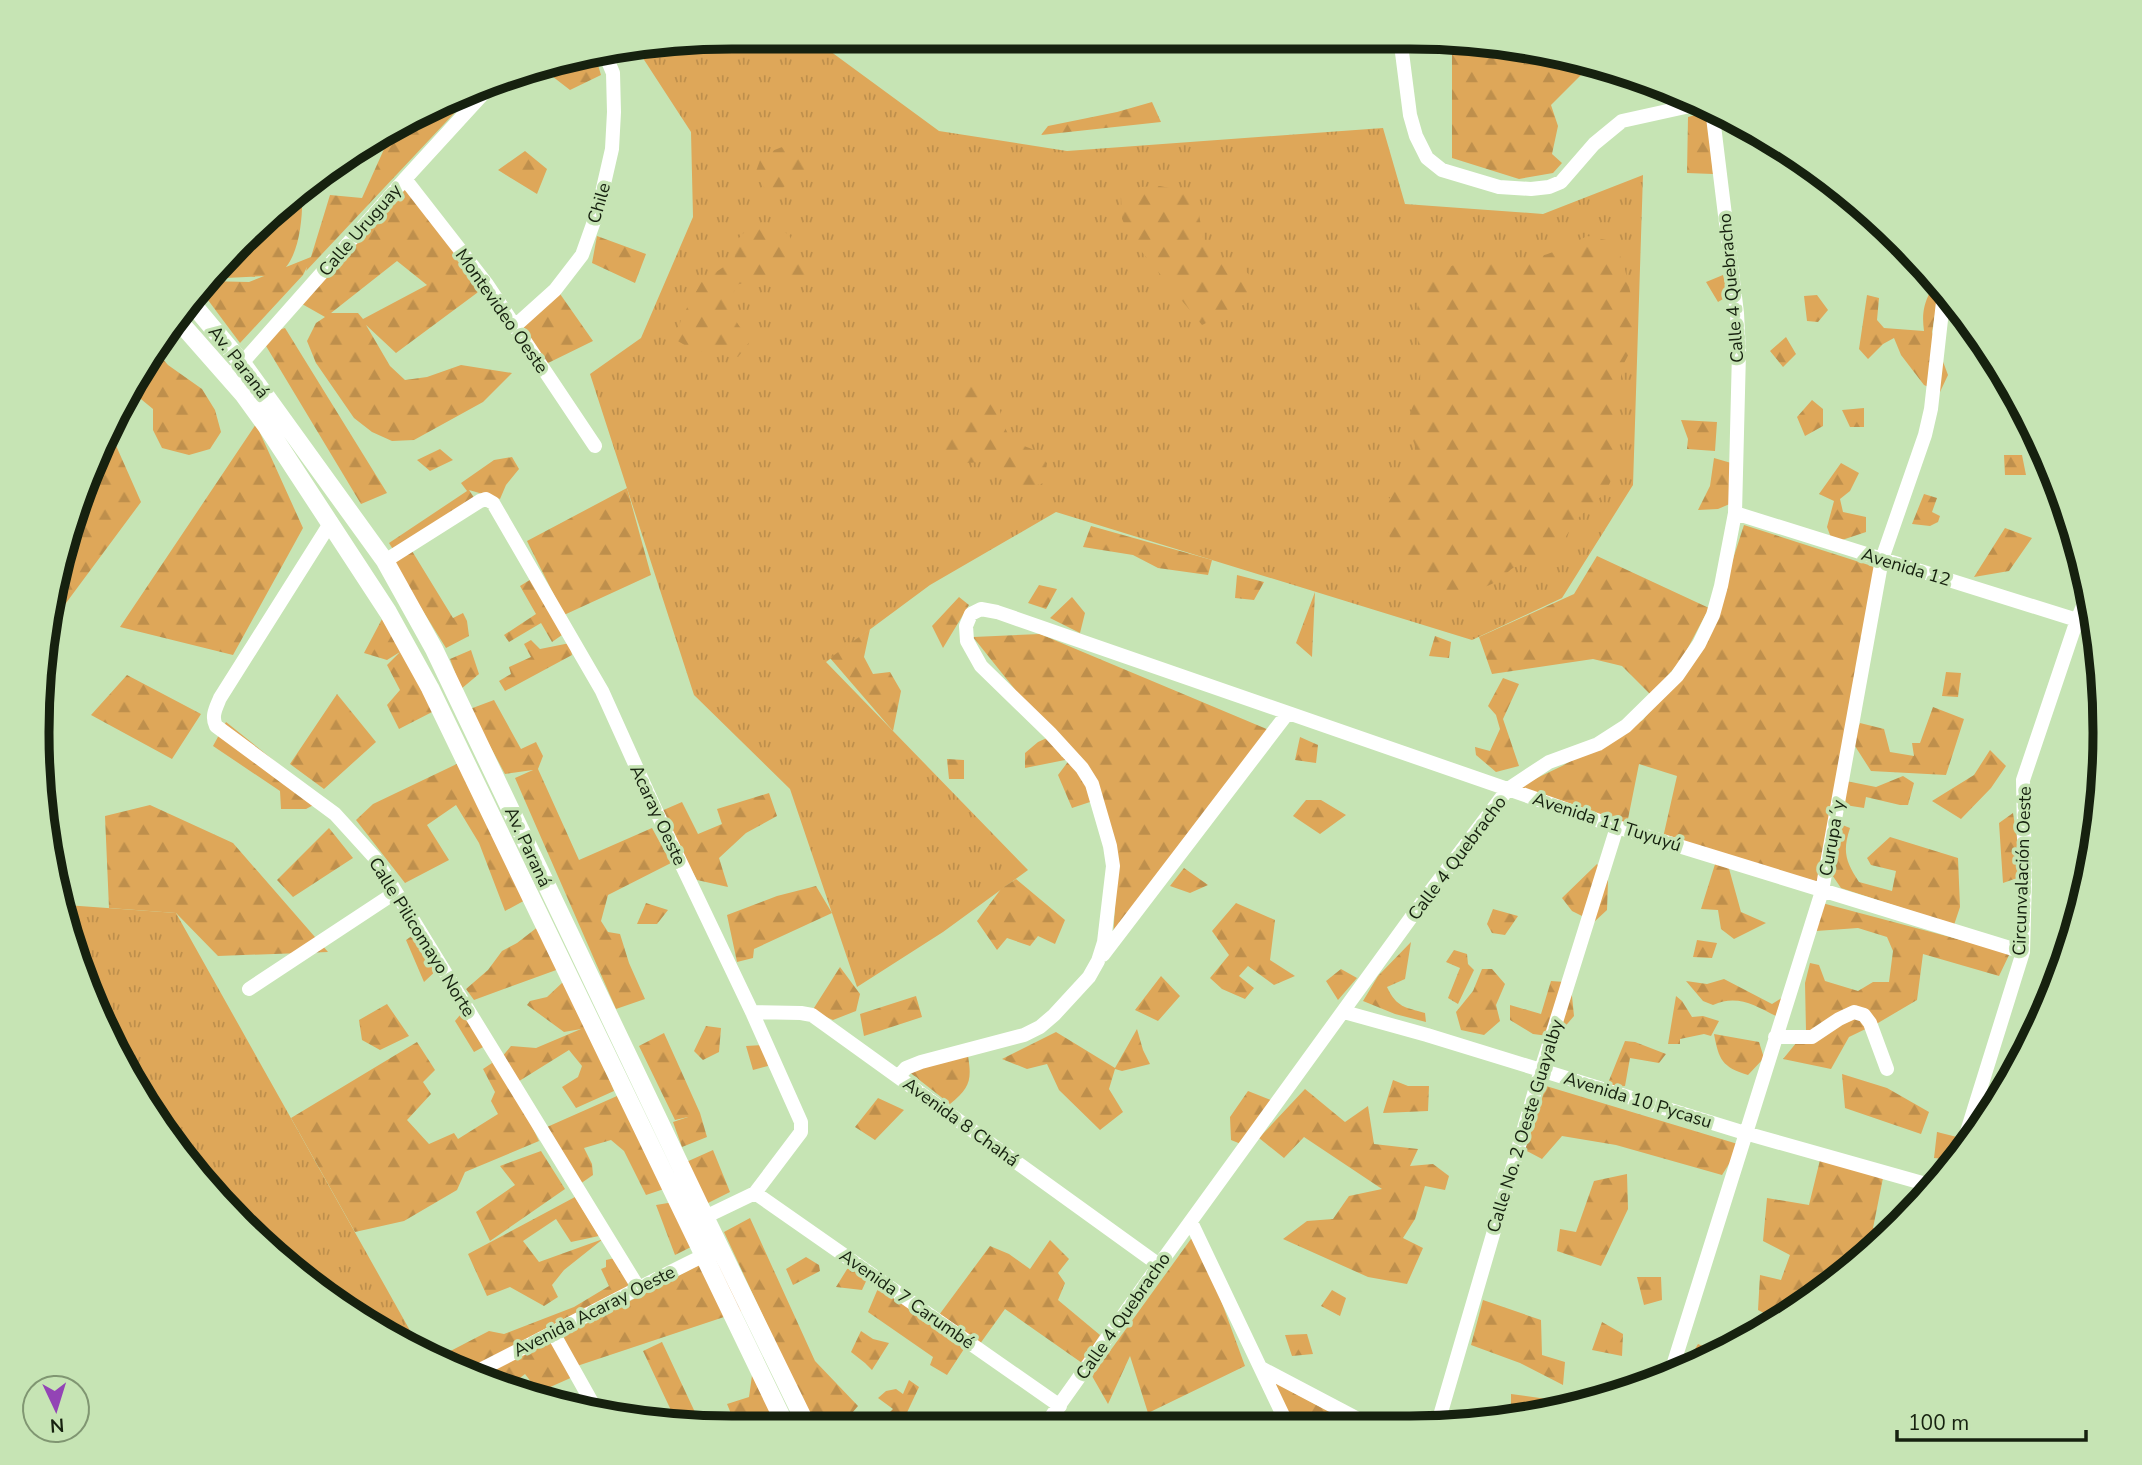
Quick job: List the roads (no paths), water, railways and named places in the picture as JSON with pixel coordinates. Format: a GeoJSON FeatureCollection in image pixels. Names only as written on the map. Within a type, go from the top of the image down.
{"type":"FeatureCollection","features":[{"type":"Feature","properties":{"kind":"street"},"geometry":{"type":"LineString","coordinates":[[1402,49],[1410,115],[1416,136],[1427,158],[1442,170],[1499,187],[1531,189],[1549,187],[1561,182],[1594,144],[1622,121],[1685,107]]}},
{"type":"Feature","properties":{"kind":"street","name":"Chile"},"geometry":{"type":"LineString","coordinates":[[515,326],[555,290],[582,255],[598,210],[612,149],[612,73],[607,61]]}},
{"type":"Feature","properties":{"kind":"street","name":"Calle Uruguay"},"geometry":{"type":"LineString","coordinates":[[228,378],[479,98]]}},
{"type":"Feature","properties":{"kind":"street","name":"Calle 4 Quebracho"},"geometry":{"type":"LineString","coordinates":[[1054,1416],[1159,1265],[1423,901],[1508,789],[1549,762],[1598,744],[1626,726],[1677,676],[1699,645],[1713,615],[1721,586],[1735,513],[1739,352],[1737,313],[1713,120]]}},
{"type":"Feature","properties":{"kind":"street","name":"Montevideo Oeste"},"geometry":{"type":"LineString","coordinates":[[405,179],[486,283],[595,446]]}},
{"type":"Feature","properties":{"kind":"street","name":"Curupa´y"},"geometry":{"type":"LineString","coordinates":[[1674,1363],[1822,891],[1882,559],[1925,435],[1931,410],[1943,305]]}},
{"type":"Feature","properties":{"kind":"street","name":"Av. Paraná"},"geometry":{"type":"LineString","coordinates":[[196,309],[242,363],[384,561],[434,649],[802,1416]]}},
{"type":"Feature","properties":{"kind":"street","name":"Av. Paraná"},"geometry":{"type":"LineString","coordinates":[[183,326],[267,427],[388,612],[430,688],[781,1416]]}},
{"type":"Feature","properties":{"kind":"street","name":"Acaray Oeste"},"geometry":{"type":"LineString","coordinates":[[384,561],[480,501],[486,499],[493,503],[602,691],[656,813],[797,1110],[802,1127],[755,1193],[705,1217]]}},
{"type":"Feature","properties":{"kind":"street","name":"Avenida 12"},"geometry":{"type":"LineString","coordinates":[[1735,513],[2077,620]]}},
{"type":"Feature","properties":{"kind":"street","name":"Calle Pilicomayo Norte"},"geometry":{"type":"LineString","coordinates":[[331,522],[220,698],[213,718],[216,726],[335,814],[375,858],[638,1287]]}},
{"type":"Feature","properties":{"kind":"street","name":"Avenida 11 Tuyuyú"},"geometry":{"type":"LineString","coordinates":[[1098,961],[1104,942],[1113,866],[1098,801],[1082,768],[981,666],[967,641],[966,626],[971,614],[981,609],[997,612],[1617,827],[2023,952]]}},
{"type":"Feature","properties":{"kind":"street","name":"Circunvalación Oeste"},"geometry":{"type":"LineString","coordinates":[[1969,1125],[2023,952],[2024,780],[2082,609]]}},
{"type":"Feature","properties":{"kind":"street"},"geometry":{"type":"LineString","coordinates":[[898,1077],[910,1066],[1024,1035],[1040,1027],[1054,1015],[1089,977],[1098,961],[1287,714]]}},
{"type":"Feature","properties":{"kind":"street"},"geometry":{"type":"LineString","coordinates":[[457,744],[475,734]]}},
{"type":"Feature","properties":{"kind":"street","name":"Calle No. 2 Oeste Guayalby"},"geometry":{"type":"LineString","coordinates":[[1440,1415],[1541,1070],[1617,827]]}},
{"type":"Feature","properties":{"kind":"street"},"geometry":{"type":"LineString","coordinates":[[249,989],[396,892]]}},
{"type":"Feature","properties":{"kind":"street","name":"Avenida 8 Chahá"},"geometry":{"type":"LineString","coordinates":[[752,1012],[812,1015],[1159,1265]]}},
{"type":"Feature","properties":{"kind":"street","name":"Avenida 10 Pycasu"},"geometry":{"type":"LineString","coordinates":[[1344,1012],[1745,1133],[1923,1183]]}},
{"type":"Feature","properties":{"kind":"street"},"geometry":{"type":"LineString","coordinates":[[1776,1037],[1812,1037],[1854,1012],[1864,1015],[1870,1023],[1887,1069]]}},
{"type":"Feature","properties":{"kind":"street","name":"Avenida 7 Carumbé"},"geometry":{"type":"LineString","coordinates":[[755,1193],[1060,1406]]}},
{"type":"Feature","properties":{"kind":"street"},"geometry":{"type":"LineString","coordinates":[[1191,1222],[1283,1416]]}},
{"type":"Feature","properties":{"kind":"street","name":"Avenida Acaray Oeste"},"geometry":{"type":"LineString","coordinates":[[483,1369],[720,1247]]}},
{"type":"Feature","properties":{"kind":"street"},"geometry":{"type":"LineString","coordinates":[[554,1333],[591,1401]]}},
{"type":"Feature","properties":{"kind":"street"},"geometry":{"type":"LineString","coordinates":[[1261,1368],[1351,1416]]}}]}
